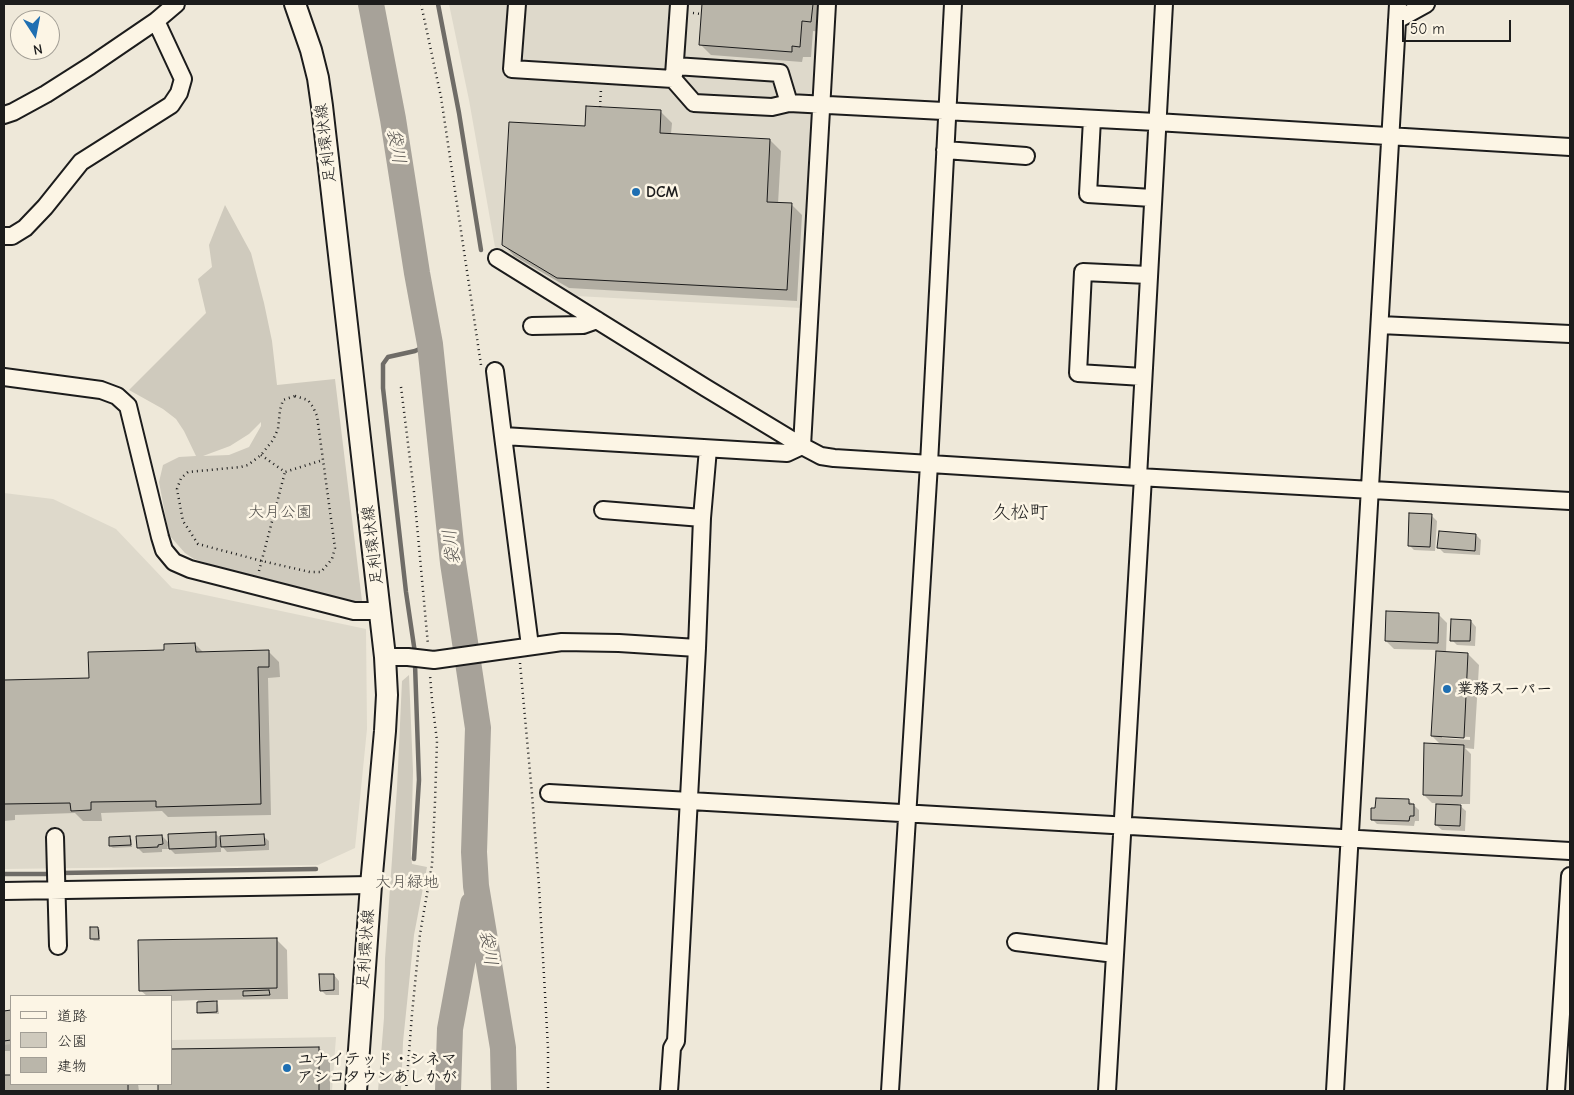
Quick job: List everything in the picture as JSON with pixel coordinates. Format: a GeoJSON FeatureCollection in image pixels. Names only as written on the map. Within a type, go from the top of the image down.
{"type":"FeatureCollection","features":[{"type":"Feature","properties":{"kind":"main road","name":"足利環状線"},"geometry":{"type":"LineString","coordinates":[[296,4],[311,50],[322,106],[385,657],[387,695],[385,731],[371,885],[356,1091]]}},
{"type":"Feature","properties":{"kind":"street"},"geometry":{"type":"LineString","coordinates":[[4,115],[46,94],[156,21],[176,4]]}},
{"type":"Feature","properties":{"kind":"street"},"geometry":{"type":"LineString","coordinates":[[516,4],[512,69],[674,73],[780,72],[789,103]]}},
{"type":"Feature","properties":{"kind":"street"},"geometry":{"type":"LineString","coordinates":[[679,4],[674,73],[694,103],[772,107],[789,103],[1156,122],[1570,147]]}},
{"type":"Feature","properties":{"kind":"street"},"geometry":{"type":"LineString","coordinates":[[802,446],[827,4]]}},
{"type":"Feature","properties":{"kind":"street"},"geometry":{"type":"LineString","coordinates":[[890,1091],[929,464],[953,4]]}},
{"type":"Feature","properties":{"kind":"street"},"geometry":{"type":"LineString","coordinates":[[1107,1091],[1123,825],[1148,275],[1164,4]]}},
{"type":"Feature","properties":{"kind":"street"},"geometry":{"type":"LineString","coordinates":[[1334,1091],[1398,4]]}},
{"type":"Feature","properties":{"kind":"street"},"geometry":{"type":"LineString","coordinates":[[1397,20],[1426,4]]}},
{"type":"Feature","properties":{"kind":"street"},"geometry":{"type":"LineString","coordinates":[[4,236],[12,236],[25,228],[81,162],[171,105],[180,93],[183,79],[156,21]]}},
{"type":"Feature","properties":{"kind":"street"},"geometry":{"type":"LineString","coordinates":[[1092,119],[1088,194],[1152,198]]}},
{"type":"Feature","properties":{"kind":"street"},"geometry":{"type":"LineString","coordinates":[[945,150],[1026,156]]}},
{"type":"Feature","properties":{"kind":"street"},"geometry":{"type":"LineString","coordinates":[[497,258],[821,456],[1140,477],[1570,501]]}},
{"type":"Feature","properties":{"kind":"street"},"geometry":{"type":"LineString","coordinates":[[1143,377],[1078,373],[1081,308],[1083,272],[1148,275]]}},
{"type":"Feature","properties":{"kind":"street"},"geometry":{"type":"LineString","coordinates":[[532,326],[584,325],[596,320]]}},
{"type":"Feature","properties":{"kind":"street"},"geometry":{"type":"LineString","coordinates":[[1380,325],[1570,334]]}},
{"type":"Feature","properties":{"kind":"street"},"geometry":{"type":"LineString","coordinates":[[488,372],[503,436],[521,651]]}},
{"type":"Feature","properties":{"kind":"street"},"geometry":{"type":"LineString","coordinates":[[4,377],[100,390],[117,396],[128,406],[160,537],[164,550],[174,562],[190,569],[354,611],[381,611]]}},
{"type":"Feature","properties":{"kind":"street"},"geometry":{"type":"LineString","coordinates":[[503,436],[787,453],[802,446]]}},
{"type":"Feature","properties":{"kind":"street"},"geometry":{"type":"LineString","coordinates":[[669,1091],[672,1048],[676,1041],[702,518],[708,449]]}},
{"type":"Feature","properties":{"kind":"street"},"geometry":{"type":"LineString","coordinates":[[603,510],[702,518]]}},
{"type":"Feature","properties":{"kind":"street"},"geometry":{"type":"LineString","coordinates":[[385,657],[431,660],[521,651],[562,642],[697,648]]}},
{"type":"Feature","properties":{"kind":"street"},"geometry":{"type":"LineString","coordinates":[[550,793],[1570,851]]}},
{"type":"Feature","properties":{"kind":"street"},"geometry":{"type":"LineString","coordinates":[[55,838],[58,946]]}},
{"type":"Feature","properties":{"kind":"street"},"geometry":{"type":"LineString","coordinates":[[1556,1091],[1570,876]]}},
{"type":"Feature","properties":{"kind":"street"},"geometry":{"type":"LineString","coordinates":[[4,891],[371,885]]}},
{"type":"Feature","properties":{"kind":"street"},"geometry":{"type":"LineString","coordinates":[[1016,942],[1115,954]]}},
{"type":"Feature","properties":{"kind":"path"},"geometry":{"type":"LineString","coordinates":[[421,4],[441,97],[488,372]]}},
{"type":"Feature","properties":{"kind":"path"},"geometry":{"type":"LineString","coordinates":[[401,387],[414,492],[437,741],[432,866],[420,934],[406,1091]]}},
{"type":"Feature","properties":{"kind":"path"},"geometry":{"type":"LineString","coordinates":[[295,396],[308,400],[317,416],[324,460],[335,548],[332,559],[321,572],[310,572],[198,544],[183,521],[177,489],[181,478],[188,472],[248,465],[261,455],[273,440],[278,429],[283,400],[295,396]]}},
{"type":"Feature","properties":{"kind":"path"},"geometry":{"type":"LineString","coordinates":[[261,455],[285,472]]}},
{"type":"Feature","properties":{"kind":"path"},"geometry":{"type":"LineString","coordinates":[[285,472],[324,460]]}},
{"type":"Feature","properties":{"kind":"path"},"geometry":{"type":"LineString","coordinates":[[257,579],[285,472]]}},
{"type":"Feature","properties":{"kind":"path"},"geometry":{"type":"LineString","coordinates":[[521,651],[548,1048],[548,1091]]}},
{"type":"Feature","properties":{"kind":"shaded area"},"geometry":{"type":"Polygon","coordinates":[[[449,4],[818,4],[802,308],[576,296],[495,247],[469,100],[449,4]]]}},
{"type":"Feature","properties":{"kind":"shaded area"},"geometry":{"type":"Polygon","coordinates":[[[4,493],[53,499],[116,529],[172,588],[366,629],[367,729],[355,848],[318,865],[4,869],[4,493]]]}},
{"type":"Feature","properties":{"kind":"shaded area"},"geometry":{"type":"Polygon","coordinates":[[[336,1037],[332,1091],[4,1091],[4,1045],[10,1044],[10,1085],[172,1085],[172,1040],[336,1037]]]}},
{"type":"Feature","properties":{"kind":"green space","name":"大月公園"},"geometry":{"type":"Polygon","coordinates":[[[225,205],[251,253],[272,341],[277,385],[335,379],[362,601],[356,605],[257,579],[194,559],[185,553],[169,535],[159,482],[163,465],[179,457],[196,456],[176,419],[163,409],[129,390],[206,313],[198,279],[212,267],[209,245],[225,205]],[[261,422],[249,434],[230,446],[203,456],[229,455],[249,447],[261,426],[261,422]]]}},
{"type":"Feature","properties":{"kind":"green space","name":"大月緑地"},"geometry":{"type":"Polygon","coordinates":[[[409,675],[413,771],[411,854],[412,864],[427,867],[414,935],[403,1042],[401,1091],[378,1091],[384,1018],[385,959],[397,788],[402,681],[409,675]]]}},
{"type":"Feature","properties":{"kind":"building"},"geometry":{"type":"Polygon","coordinates":[[[702,4],[813,4],[811,22],[802,21],[800,47],[792,46],[792,52],[699,45],[702,4]]]}},
{"type":"Feature","properties":{"kind":"building","name":"DCM"},"geometry":{"type":"Polygon","coordinates":[[[586,106],[661,110],[660,133],[770,139],[767,202],[792,203],[787,290],[557,278],[502,245],[509,122],[585,126],[586,106]]]}},
{"type":"Feature","properties":{"kind":"building"},"geometry":{"type":"Polygon","coordinates":[[[1409,513],[1432,514],[1430,547],[1408,546],[1409,513]]]}},
{"type":"Feature","properties":{"kind":"building"},"geometry":{"type":"Polygon","coordinates":[[[1439,531],[1476,534],[1475,551],[1437,548],[1439,531]]]}},
{"type":"Feature","properties":{"kind":"building"},"geometry":{"type":"Polygon","coordinates":[[[1386,611],[1439,613],[1438,643],[1385,641],[1386,611]]]}},
{"type":"Feature","properties":{"kind":"building"},"geometry":{"type":"Polygon","coordinates":[[[1451,619],[1471,620],[1470,641],[1450,641],[1451,619]]]}},
{"type":"Feature","properties":{"kind":"building"},"geometry":{"type":"Polygon","coordinates":[[[195,643],[196,652],[269,650],[269,667],[258,667],[261,804],[156,807],[156,801],[91,802],[91,810],[71,811],[70,803],[4,804],[4,680],[89,678],[88,652],[164,650],[164,644],[195,643]]]}},
{"type":"Feature","properties":{"kind":"building"},"geometry":{"type":"Polygon","coordinates":[[[1436,651],[1468,653],[1464,738],[1431,736],[1436,651]]]}},
{"type":"Feature","properties":{"kind":"building"},"geometry":{"type":"Polygon","coordinates":[[[1424,743],[1464,745],[1462,796],[1423,795],[1424,743]]]}},
{"type":"Feature","properties":{"kind":"building"},"geometry":{"type":"Polygon","coordinates":[[[1376,798],[1409,799],[1409,804],[1414,804],[1414,816],[1410,816],[1409,821],[1371,820],[1371,808],[1375,808],[1376,798]]]}},
{"type":"Feature","properties":{"kind":"building"},"geometry":{"type":"Polygon","coordinates":[[[1436,804],[1461,805],[1460,826],[1435,825],[1436,804]]]}},
{"type":"Feature","properties":{"kind":"building"},"geometry":{"type":"Polygon","coordinates":[[[216,832],[216,847],[169,849],[168,834],[216,832]]]}},
{"type":"Feature","properties":{"kind":"building"},"geometry":{"type":"Polygon","coordinates":[[[264,834],[265,845],[221,847],[220,836],[264,834]]]}},
{"type":"Feature","properties":{"kind":"building"},"geometry":{"type":"Polygon","coordinates":[[[162,835],[163,844],[158,845],[158,847],[137,848],[136,836],[162,835]]]}},
{"type":"Feature","properties":{"kind":"building"},"geometry":{"type":"Polygon","coordinates":[[[130,836],[131,845],[109,846],[109,837],[130,836]]]}},
{"type":"Feature","properties":{"kind":"building"},"geometry":{"type":"Polygon","coordinates":[[[90,927],[98,927],[99,939],[90,939],[90,927]]]}},
{"type":"Feature","properties":{"kind":"building"},"geometry":{"type":"Polygon","coordinates":[[[277,938],[277,988],[139,991],[138,940],[277,938]]]}},
{"type":"Feature","properties":{"kind":"building"},"geometry":{"type":"Polygon","coordinates":[[[319,974],[334,974],[334,990],[320,991],[319,974]]]}},
{"type":"Feature","properties":{"kind":"building"},"geometry":{"type":"Polygon","coordinates":[[[269,990],[270,995],[243,996],[243,991],[269,990]]]}},
{"type":"Feature","properties":{"kind":"building"},"geometry":{"type":"Polygon","coordinates":[[[217,1001],[217,1012],[197,1013],[197,1002],[217,1001]]]}},
{"type":"Feature","properties":{"kind":"building"},"geometry":{"type":"Polygon","coordinates":[[[10,1010],[10,1040],[4,1041],[4,1011],[10,1010]]]}},
{"type":"Feature","properties":{"kind":"building"},"geometry":{"type":"Polygon","coordinates":[[[319,1047],[319,1091],[158,1091],[158,1085],[172,1085],[172,1049],[319,1047]]]}},
{"type":"Feature","properties":{"kind":"building"},"geometry":{"type":"Polygon","coordinates":[[[4,1075],[10,1075],[10,1085],[128,1085],[128,1091],[4,1091],[4,1075]]]}},
{"type":"Feature","properties":{"kind":"waterway","name":"袋川"},"geometry":{"type":"LineString","coordinates":[[371,4],[393,119],[430,344],[453,563],[478,728],[474,852],[476,886],[503,1048],[504,1091]]}},
{"type":"Feature","properties":{"kind":"waterway"},"geometry":{"type":"LineString","coordinates":[[438,4],[459,113],[481,250]]}},
{"type":"Feature","properties":{"kind":"waterway"},"geometry":{"type":"LineString","coordinates":[[415,653],[406,592],[383,388],[383,364],[388,357],[415,351],[430,344]]}},
{"type":"Feature","properties":{"kind":"waterway"},"geometry":{"type":"LineString","coordinates":[[414,859],[419,780],[415,664]]}},
{"type":"Feature","properties":{"kind":"waterway"},"geometry":{"type":"LineString","coordinates":[[60,873],[316,869]]}},
{"type":"Feature","properties":{"kind":"waterway"},"geometry":{"type":"LineString","coordinates":[[4,874],[52,874]]}},
{"type":"Feature","properties":{"kind":"waterway"},"geometry":{"type":"LineString","coordinates":[[448,1091],[450,1029],[473,904]]}},
{"type":"Feature","properties":{"kind":"place","name":"DCM"},"geometry":{"type":"Point","coordinates":[636,192]}},
{"type":"Feature","properties":{"kind":"place","name":"業務スーパー"},"geometry":{"type":"Point","coordinates":[1447,689]}},
{"type":"Feature","properties":{"kind":"place","name":"ユナイテッド・シネマ アシコタウンあしかが"},"geometry":{"type":"Point","coordinates":[287,1068]}},
{"type":"Feature","properties":{"kind":"district","name":"久松町"},"geometry":{"type":"Point","coordinates":[1020,513]}}]}
